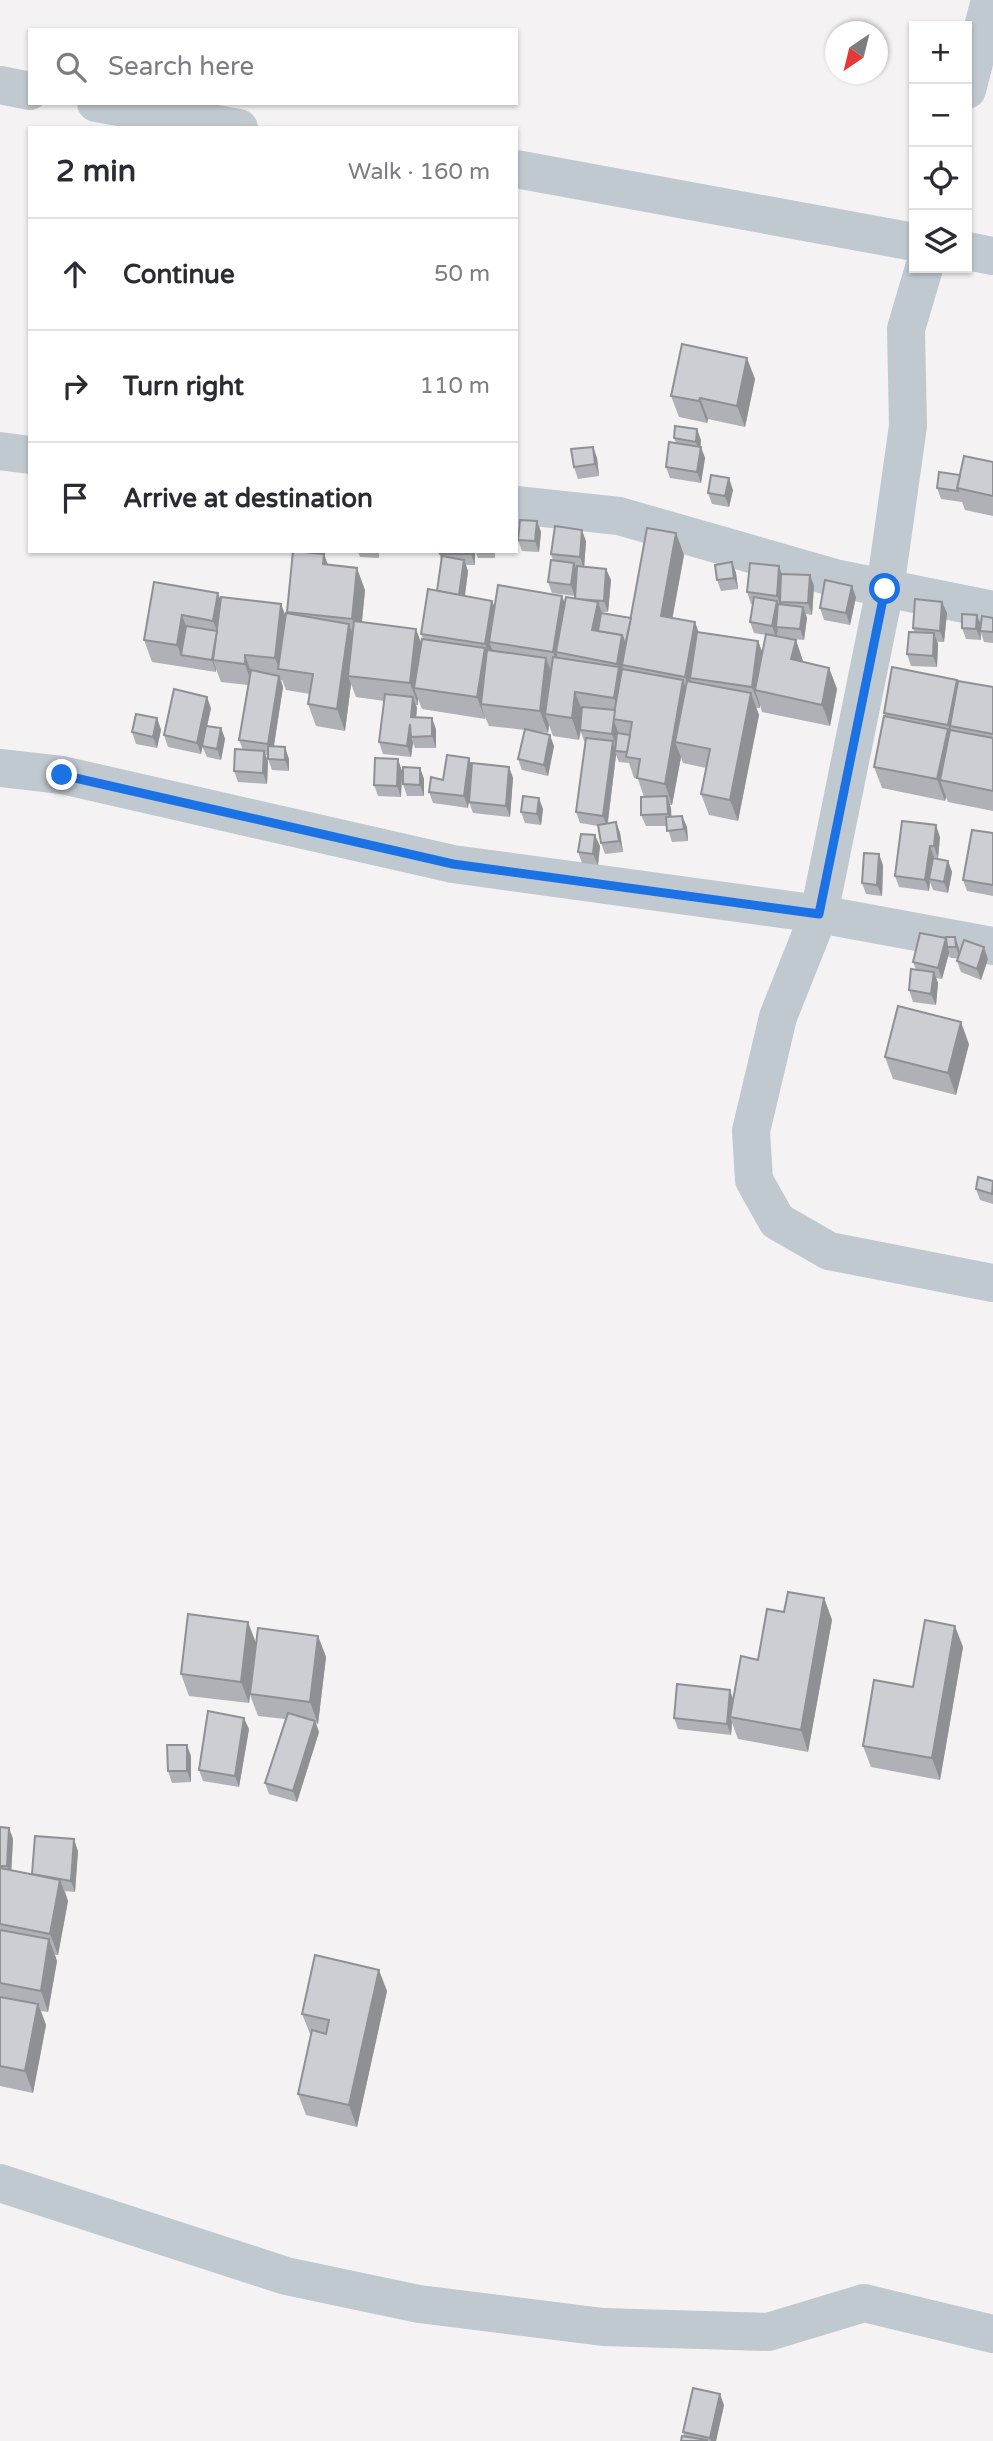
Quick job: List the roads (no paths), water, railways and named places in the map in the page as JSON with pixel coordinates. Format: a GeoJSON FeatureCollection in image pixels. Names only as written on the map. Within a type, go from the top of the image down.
{"type":"FeatureCollection","features":[{"type":"Feature","properties":{"kind":"street"},"geometry":{"type":"LineString","coordinates":[[969,84],[990,0]]}},
{"type":"Feature","properties":{"kind":"street"},"geometry":{"type":"LineString","coordinates":[[0,85],[28,91]]}},
{"type":"Feature","properties":{"kind":"street"},"geometry":{"type":"LineString","coordinates":[[107,105],[228,126]]}},
{"type":"Feature","properties":{"kind":"street"},"geometry":{"type":"LineString","coordinates":[[518,169],[909,241]]}},
{"type":"Feature","properties":{"kind":"street"},"geometry":{"type":"LineString","coordinates":[[972,252],[993,256]]}},
{"type":"Feature","properties":{"kind":"street"},"geometry":{"type":"LineString","coordinates":[[923,273],[906,329],[908,426],[885,589],[819,914],[775,1030],[751,1131],[754,1180],[777,1221],[829,1251],[993,1283]]}},
{"type":"Feature","properties":{"kind":"street"},"geometry":{"type":"LineString","coordinates":[[0,451],[28,454]]}},
{"type":"Feature","properties":{"kind":"street"},"geometry":{"type":"LineString","coordinates":[[518,505],[619,516],[835,579],[993,610]]}},
{"type":"Feature","properties":{"kind":"street"},"geometry":{"type":"LineString","coordinates":[[0,768],[62,775],[453,864],[819,914],[993,946]]}},
{"type":"Feature","properties":{"kind":"street"},"geometry":{"type":"LineString","coordinates":[[0,2183],[286,2276],[419,2304],[603,2328],[768,2332],[864,2303],[993,2334]]}}]}
